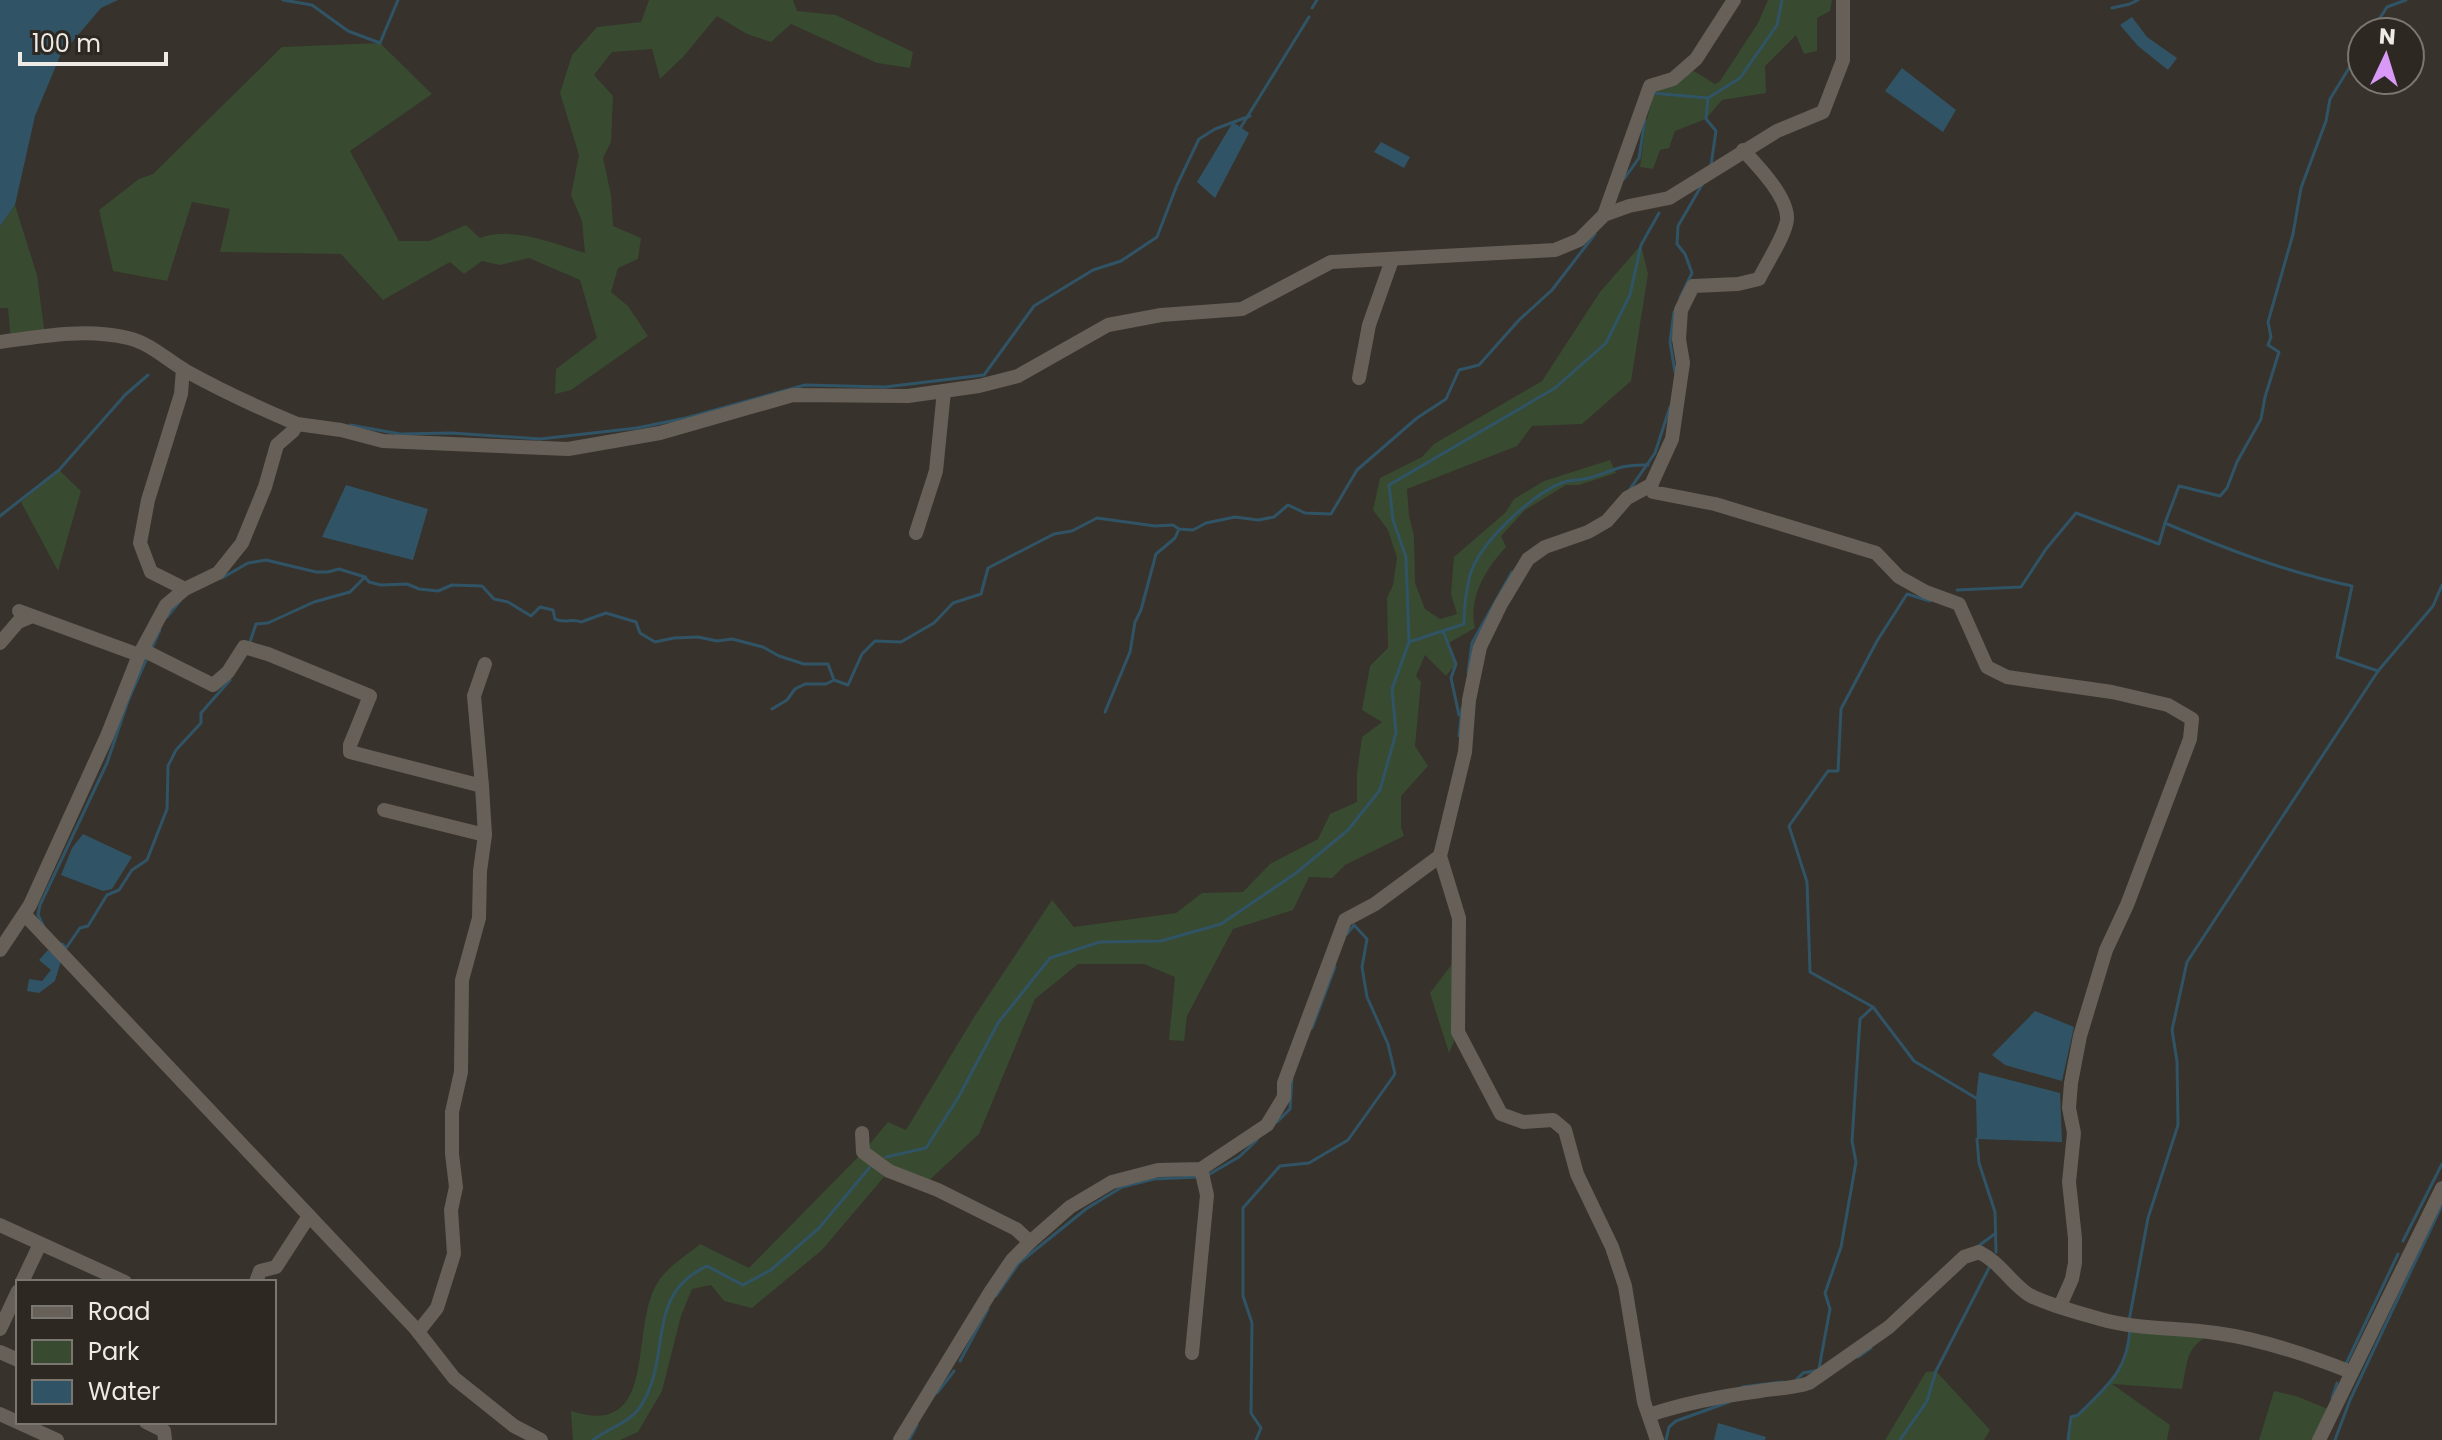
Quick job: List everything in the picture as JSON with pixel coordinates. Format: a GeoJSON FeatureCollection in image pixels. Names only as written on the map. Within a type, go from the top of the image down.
{"type":"FeatureCollection","features":[{"type":"Feature","properties":{"kind":"street"},"geometry":{"type":"LineString","coordinates":[[0,342],[68,333],[131,338],[255,407],[297,424],[341,430],[383,441],[568,449],[660,433],[793,395],[908,396],[979,386],[1018,376],[1108,325],[1161,315],[1242,309],[1331,262],[1555,250],[1579,240],[1604,215],[1650,86],[1673,79],[1696,59],[1734,0]]}},
{"type":"Feature","properties":{"kind":"street"},"geometry":{"type":"LineString","coordinates":[[1604,215],[1669,198],[1777,131],[1823,112],[1843,60],[1843,0]]}},
{"type":"Feature","properties":{"kind":"street"},"geometry":{"type":"LineString","coordinates":[[1657,1440],[1644,1402],[1625,1286],[1612,1247],[1577,1174],[1565,1130],[1553,1120],[1523,1122],[1501,1114],[1458,1032],[1459,918],[1440,856],[1465,752],[1469,700],[1480,647],[1501,604],[1528,559],[1545,547],[1607,521],[1627,498],[1651,485],[1672,439],[1683,363],[1679,339],[1681,310],[1693,286],[1738,284],[1759,279],[1787,222],[1786,206],[1764,173],[1743,150]]}},
{"type":"Feature","properties":{"kind":"street"},"geometry":{"type":"LineString","coordinates":[[1359,378],[1369,325],[1392,260]]}},
{"type":"Feature","properties":{"kind":"street"},"geometry":{"type":"LineString","coordinates":[[183,369],[181,394],[148,500],[140,543],[151,572],[185,589]]}},
{"type":"Feature","properties":{"kind":"street"},"geometry":{"type":"LineString","coordinates":[[916,533],[936,471],[944,391]]}},
{"type":"Feature","properties":{"kind":"street"},"geometry":{"type":"LineString","coordinates":[[0,950],[25,915],[107,736],[141,653],[166,605],[185,589],[218,573],[242,543],[265,487],[277,445],[297,424]]}},
{"type":"Feature","properties":{"kind":"street"},"geometry":{"type":"LineString","coordinates":[[1651,485],[1653,492],[1715,504],[1876,553],[1899,577],[1926,592],[1959,604],[1987,667],[2007,677],[2112,692],[2168,705],[2192,719],[2190,739],[2127,905],[2106,950],[2080,1036],[2069,1108],[2074,1133],[2069,1182],[2075,1263],[2072,1279],[2060,1306]]}},
{"type":"Feature","properties":{"kind":"street"},"geometry":{"type":"LineString","coordinates":[[0,643],[26,613],[141,653],[213,685],[228,672],[244,647],[370,696],[350,752],[482,786]]}},
{"type":"Feature","properties":{"kind":"street"},"geometry":{"type":"LineString","coordinates":[[418,1332],[437,1308],[454,1254],[451,1210],[456,1187],[452,1112],[461,1072],[462,980],[479,918],[485,835],[474,696],[485,664]]}},
{"type":"Feature","properties":{"kind":"street"},"geometry":{"type":"LineString","coordinates":[[384,810],[485,835]]}},
{"type":"Feature","properties":{"kind":"street"},"geometry":{"type":"LineString","coordinates":[[900,1440],[964,1332],[1012,1260],[1070,1207],[1112,1182],[1158,1170],[1201,1169],[1267,1125],[1284,1097],[1284,1083],[1345,920],[1375,904],[1440,856]]}},
{"type":"Feature","properties":{"kind":"street"},"geometry":{"type":"LineString","coordinates":[[25,915],[418,1332],[454,1378],[514,1426],[541,1440]]}},
{"type":"Feature","properties":{"kind":"street"},"geometry":{"type":"LineString","coordinates":[[862,1133],[863,1152],[889,1171],[938,1190],[1016,1229],[1030,1242]]}},
{"type":"Feature","properties":{"kind":"street"},"geometry":{"type":"LineString","coordinates":[[1192,1353],[1207,1195],[1201,1169]]}},
{"type":"Feature","properties":{"kind":"street"},"geometry":{"type":"LineString","coordinates":[[2319,1440],[2442,1188]]}},
{"type":"Feature","properties":{"kind":"street"},"geometry":{"type":"LineString","coordinates":[[257,1280],[260,1271],[276,1267],[309,1216]]}},
{"type":"Feature","properties":{"kind":"street"},"geometry":{"type":"LineString","coordinates":[[0,1225],[121,1280]]}},
{"type":"Feature","properties":{"kind":"street"},"geometry":{"type":"LineString","coordinates":[[23,1280],[40,1244]]}},
{"type":"Feature","properties":{"kind":"street"},"geometry":{"type":"LineString","coordinates":[[1649,1415],[1733,1395],[1794,1389],[1809,1383],[1889,1327],[1964,1257],[1979,1252],[1993,1259],[2027,1294],[2060,1306],[2125,1325],[2246,1339],[2351,1372]]}},
{"type":"Feature","properties":{"kind":"street"},"geometry":{"type":"LineString","coordinates":[[0,1329],[16,1295]]}},
{"type":"Feature","properties":{"kind":"street"},"geometry":{"type":"LineString","coordinates":[[22,1424],[57,1440]]}},
{"type":"Feature","properties":{"kind":"street"},"geometry":{"type":"LineString","coordinates":[[149,1424],[170,1438]]}},
{"type":"Feature","properties":{"kind":"green space"},"geometry":{"type":"Polygon","coordinates":[[[649,0],[793,0],[797,11],[836,15],[913,52],[910,68],[877,63],[791,24],[771,42],[747,34],[717,16],[660,79],[652,49],[612,52],[594,75],[613,96],[611,142],[603,158],[611,195],[613,226],[641,238],[638,259],[618,268],[611,292],[628,306],[648,336],[571,390],[555,394],[556,369],[597,338],[580,280],[529,258],[500,265],[482,261],[464,274],[450,262],[383,300],[341,254],[220,252],[230,209],[192,202],[167,281],[113,271],[99,210],[139,179],[153,174],[282,47],[380,43],[432,94],[350,151],[399,241],[429,241],[466,225],[480,238],[519,235],[585,253],[582,221],[571,195],[579,155],[560,93],[572,55],[597,27],[641,22],[649,0]]]}},
{"type":"Feature","properties":{"kind":"green space"},"geometry":{"type":"Polygon","coordinates":[[[1768,0],[1832,0],[1830,11],[1817,18],[1817,51],[1804,54],[1796,35],[1765,66],[1766,93],[1722,100],[1706,119],[1675,131],[1669,148],[1660,150],[1653,169],[1640,167],[1646,122],[1655,90],[1694,71],[1715,84],[1720,81],[1758,23],[1768,0]]]}},
{"type":"Feature","properties":{"kind":"green space"},"geometry":{"type":"Polygon","coordinates":[[[15,205],[37,275],[45,336],[11,341],[8,308],[0,308],[0,226],[15,205]]]}},
{"type":"Feature","properties":{"kind":"green space"},"geometry":{"type":"Polygon","coordinates":[[[1641,245],[1648,274],[1631,381],[1582,424],[1532,426],[1517,446],[1407,489],[1414,536],[1415,583],[1425,609],[1440,619],[1457,614],[1451,594],[1454,557],[1505,513],[1514,499],[1544,481],[1610,460],[1616,473],[1579,485],[1566,485],[1525,510],[1501,536],[1506,547],[1480,584],[1474,605],[1475,628],[1447,644],[1456,664],[1446,676],[1425,655],[1416,676],[1421,682],[1415,746],[1428,766],[1401,796],[1404,836],[1345,865],[1332,878],[1309,877],[1293,910],[1233,929],[1187,1016],[1184,1041],[1169,1040],[1175,977],[1144,964],[1078,964],[1035,999],[979,1134],[924,1185],[889,1171],[822,1250],[752,1308],[724,1301],[711,1285],[692,1289],[681,1316],[662,1391],[638,1432],[620,1440],[573,1440],[571,1411],[599,1416],[618,1409],[630,1395],[637,1374],[649,1302],[658,1282],[672,1266],[700,1244],[749,1268],[863,1152],[888,1122],[906,1130],[974,1017],[1052,900],[1074,927],[1176,913],[1202,893],[1243,892],[1270,864],[1318,839],[1330,814],[1357,802],[1362,737],[1382,722],[1362,710],[1370,666],[1388,648],[1387,598],[1393,585],[1397,558],[1388,530],[1373,510],[1380,478],[1422,457],[1434,444],[1542,381],[1600,292],[1641,245]]]}},
{"type":"Feature","properties":{"kind":"green space"},"geometry":{"type":"Polygon","coordinates":[[[59,470],[81,491],[58,571],[21,502],[59,470]]]}},
{"type":"Feature","properties":{"kind":"green space"},"geometry":{"type":"Polygon","coordinates":[[[1459,955],[1458,1032],[1449,1053],[1430,993],[1459,955]]]}},
{"type":"Feature","properties":{"kind":"green space"},"geometry":{"type":"Polygon","coordinates":[[[2130,1328],[2215,1333],[2193,1348],[2182,1389],[2112,1384],[2170,1425],[2167,1440],[2068,1440],[2071,1417],[2078,1415],[2098,1395],[2120,1367],[2130,1328]]]}},
{"type":"Feature","properties":{"kind":"green space"},"geometry":{"type":"Polygon","coordinates":[[[1936,1371],[1990,1430],[1984,1440],[1885,1440],[1926,1372],[1936,1371]]]}},
{"type":"Feature","properties":{"kind":"green space"},"geometry":{"type":"Polygon","coordinates":[[[2274,1391],[2333,1411],[2319,1440],[2259,1440],[2274,1391]]]}},
{"type":"Feature","properties":{"kind":"water"},"geometry":{"type":"Polygon","coordinates":[[[0,0],[118,0],[101,8],[60,56],[35,116],[15,205],[0,226],[0,0]]]}},
{"type":"Feature","properties":{"kind":"water"},"geometry":{"type":"Polygon","coordinates":[[[2132,17],[2147,37],[2177,58],[2168,70],[2138,46],[2120,25],[2132,17]]]}},
{"type":"Feature","properties":{"kind":"water"},"geometry":{"type":"Polygon","coordinates":[[[1902,68],[1956,110],[1943,132],[1885,91],[1902,68]]]}},
{"type":"Feature","properties":{"kind":"water"},"geometry":{"type":"Polygon","coordinates":[[[1233,122],[1249,133],[1215,198],[1197,182],[1233,122]]]}},
{"type":"Feature","properties":{"kind":"water"},"geometry":{"type":"Polygon","coordinates":[[[1381,142],[1410,157],[1404,168],[1374,152],[1381,142]]]}},
{"type":"Feature","properties":{"kind":"water"},"geometry":{"type":"Polygon","coordinates":[[[346,485],[428,509],[413,560],[322,537],[346,485]]]}},
{"type":"Feature","properties":{"kind":"water"},"geometry":{"type":"Polygon","coordinates":[[[83,834],[132,857],[112,889],[103,891],[61,875],[72,848],[83,834]]]}},
{"type":"Feature","properties":{"kind":"water"},"geometry":{"type":"Polygon","coordinates":[[[48,950],[61,961],[55,981],[39,993],[27,991],[29,979],[42,981],[51,970],[39,960],[48,950]]]}},
{"type":"Feature","properties":{"kind":"water"},"geometry":{"type":"Polygon","coordinates":[[[2035,1011],[2074,1027],[2062,1081],[2005,1065],[1992,1055],[2035,1011]]]}},
{"type":"Feature","properties":{"kind":"water"},"geometry":{"type":"Polygon","coordinates":[[[1979,1072],[2060,1093],[2062,1142],[1977,1139],[1979,1072]]]}},
{"type":"Feature","properties":{"kind":"water"},"geometry":{"type":"Polygon","coordinates":[[[1718,1423],[1766,1437],[1765,1440],[1714,1440],[1718,1423]]]}},
{"type":"Feature","properties":{"kind":"waterway"},"geometry":{"type":"LineString","coordinates":[[283,0],[312,5],[348,31],[380,43],[398,0]]}},
{"type":"Feature","properties":{"kind":"waterway"},"geometry":{"type":"LineString","coordinates":[[1312,8],[1317,0]]}},
{"type":"Feature","properties":{"kind":"waterway"},"geometry":{"type":"LineString","coordinates":[[1652,93],[1708,98],[1740,78],[1777,25],[1782,0]]}},
{"type":"Feature","properties":{"kind":"waterway"},"geometry":{"type":"LineString","coordinates":[[2112,8],[2138,0]]}},
{"type":"Feature","properties":{"kind":"waterway"},"geometry":{"type":"LineString","coordinates":[[2381,16],[2387,7],[2406,0]]}},
{"type":"Feature","properties":{"kind":"waterway"},"geometry":{"type":"LineString","coordinates":[[1241,127],[1309,17]]}},
{"type":"Feature","properties":{"kind":"waterway"},"geometry":{"type":"LineString","coordinates":[[2129,1321],[2148,1218],[2178,1125],[2177,1061],[2172,1030],[2187,962],[2378,671],[2337,657],[2352,586],[2257,559],[2165,523],[2179,486],[2220,496],[2227,488],[2237,462],[2261,419],[2279,352],[2268,345],[2271,337],[2268,322],[2293,234],[2301,188],[2326,121],[2330,99],[2346,73]]}},
{"type":"Feature","properties":{"kind":"waterway"},"geometry":{"type":"LineString","coordinates":[[1708,98],[1706,119],[1716,131],[1711,165]]}},
{"type":"Feature","properties":{"kind":"waterway"},"geometry":{"type":"LineString","coordinates":[[350,425],[400,434],[452,433],[540,439],[637,428],[686,418],[805,385],[885,387],[984,375],[1034,306],[1093,270],[1121,261],[1157,237],[1199,139],[1215,129],[1250,116]]}},
{"type":"Feature","properties":{"kind":"waterway"},"geometry":{"type":"LineString","coordinates":[[1624,179],[1639,158],[1645,120]]}},
{"type":"Feature","properties":{"kind":"waterway"},"geometry":{"type":"LineString","coordinates":[[1680,298],[1692,273],[1685,254],[1677,244],[1678,226],[1703,183]]}},
{"type":"Feature","properties":{"kind":"waterway"},"geometry":{"type":"LineString","coordinates":[[886,1157],[926,1148],[958,1098],[998,1023],[1050,958],[1100,942],[1161,941],[1221,924],[1296,873],[1348,830],[1380,790],[1396,733],[1392,689],[1409,642],[1406,557],[1393,520],[1389,485],[1555,388],[1606,343],[1630,295],[1641,245],[1659,213]]}},
{"type":"Feature","properties":{"kind":"waterway"},"geometry":{"type":"LineString","coordinates":[[772,709],[805,684],[826,684],[834,680],[848,685],[862,654],[875,641],[901,642],[934,623],[953,603],[981,594],[988,568],[1054,534],[1072,531],[1097,518],[1155,526],[1173,525],[1179,529],[1193,530],[1206,523],[1235,517],[1258,520],[1274,517],[1288,505],[1305,513],[1331,514],[1357,470],[1417,418],[1446,399],[1459,370],[1479,365],[1519,320],[1552,290],[1595,234]]}},
{"type":"Feature","properties":{"kind":"waterway"},"geometry":{"type":"LineString","coordinates":[[1674,312],[1670,342],[1675,372]]}},
{"type":"Feature","properties":{"kind":"waterway"},"geometry":{"type":"LineString","coordinates":[[0,516],[59,470],[125,395],[148,375]]}},
{"type":"Feature","properties":{"kind":"waterway"},"geometry":{"type":"LineString","coordinates":[[1630,489],[1655,453],[1670,407]]}},
{"type":"Feature","properties":{"kind":"waterway"},"geometry":{"type":"LineString","coordinates":[[1409,642],[1464,624],[1470,575],[1484,548],[1537,497],[1564,482],[1623,467],[1648,465]]}},
{"type":"Feature","properties":{"kind":"waterway"},"geometry":{"type":"LineString","coordinates":[[1957,590],[2021,587],[2046,549],[2076,513],[2159,544],[2165,523]]}},
{"type":"Feature","properties":{"kind":"waterway"},"geometry":{"type":"LineString","coordinates":[[1105,712],[1130,652],[1135,622],[1156,554],[1175,538],[1179,529]]}},
{"type":"Feature","properties":{"kind":"waterway"},"geometry":{"type":"LineString","coordinates":[[222,578],[248,563],[266,560],[316,572],[339,569],[381,585],[407,584],[438,591],[452,585],[482,586],[494,599],[508,602],[531,616],[540,607],[553,610],[555,619],[562,621],[581,622],[606,613],[636,622],[640,633],[655,642],[698,637],[717,641],[732,639],[763,647],[804,664],[828,664],[834,680]]}},
{"type":"Feature","properties":{"kind":"waterway"},"geometry":{"type":"LineString","coordinates":[[1468,673],[1472,643],[1512,572]]}},
{"type":"Feature","properties":{"kind":"waterway"},"geometry":{"type":"LineString","coordinates":[[249,645],[256,624],[268,623],[314,602],[350,592],[365,577]]}},
{"type":"Feature","properties":{"kind":"waterway"},"geometry":{"type":"LineString","coordinates":[[2378,671],[2433,606],[2442,585]]}},
{"type":"Feature","properties":{"kind":"waterway"},"geometry":{"type":"LineString","coordinates":[[1930,601],[1907,594],[1877,641],[1841,709],[1838,771],[1828,771],[1789,826],[1807,882],[1810,972],[1873,1007],[1914,1061],[1976,1098]]}},
{"type":"Feature","properties":{"kind":"waterway"},"geometry":{"type":"LineString","coordinates":[[167,617],[180,601]]}},
{"type":"Feature","properties":{"kind":"waterway"},"geometry":{"type":"LineString","coordinates":[[152,648],[160,630]]}},
{"type":"Feature","properties":{"kind":"waterway"},"geometry":{"type":"LineString","coordinates":[[1443,631],[1456,664],[1451,678],[1459,715]]}},
{"type":"Feature","properties":{"kind":"waterway"},"geometry":{"type":"LineString","coordinates":[[43,925],[38,915],[40,905],[107,763],[128,701],[147,658]]}},
{"type":"Feature","properties":{"kind":"waterway"},"geometry":{"type":"LineString","coordinates":[[62,944],[66,948],[80,928],[88,926],[107,895],[119,890],[132,870],[147,860],[167,809],[168,766],[176,750],[201,723],[201,713],[230,680]]}},
{"type":"Feature","properties":{"kind":"waterway"},"geometry":{"type":"LineString","coordinates":[[1459,736],[1462,708]]}},
{"type":"Feature","properties":{"kind":"waterway"},"geometry":{"type":"LineString","coordinates":[[1256,1440],[1261,1428],[1251,1413],[1252,1323],[1243,1296],[1243,1208],[1280,1166],[1309,1163],[1348,1140],[1395,1074],[1388,1044],[1367,997],[1362,967],[1367,939],[1354,925],[1347,934]]}},
{"type":"Feature","properties":{"kind":"waterway"},"geometry":{"type":"LineString","coordinates":[[1312,1028],[1335,967]]}},
{"type":"Feature","properties":{"kind":"waterway"},"geometry":{"type":"LineString","coordinates":[[1796,1380],[1803,1373],[1819,1370],[1830,1309],[1825,1293],[1841,1247],[1856,1162],[1852,1141],[1860,1019],[1873,1007]]}},
{"type":"Feature","properties":{"kind":"waterway"},"geometry":{"type":"LineString","coordinates":[[1277,1122],[1290,1109],[1292,1079]]}},
{"type":"Feature","properties":{"kind":"waterway"},"geometry":{"type":"LineString","coordinates":[[1977,1139],[1979,1163],[1995,1212],[1996,1252]]}},
{"type":"Feature","properties":{"kind":"waterway"},"geometry":{"type":"LineString","coordinates":[[1208,1175],[1239,1157],[1257,1140]]}},
{"type":"Feature","properties":{"kind":"waterway"},"geometry":{"type":"LineString","coordinates":[[2403,1241],[2442,1164]]}},
{"type":"Feature","properties":{"kind":"waterway"},"geometry":{"type":"LineString","coordinates":[[593,1440],[626,1420],[642,1404],[651,1385],[667,1309],[675,1292],[688,1278],[707,1266],[743,1285],[771,1270],[819,1228],[870,1167]]}},
{"type":"Feature","properties":{"kind":"waterway"},"geometry":{"type":"LineString","coordinates":[[996,1296],[1019,1263],[1086,1209],[1122,1187],[1154,1179],[1197,1177]]}},
{"type":"Feature","properties":{"kind":"waterway"},"geometry":{"type":"LineString","coordinates":[[2335,1440],[2350,1400],[2442,1205]]}},
{"type":"Feature","properties":{"kind":"waterway"},"geometry":{"type":"LineString","coordinates":[[1977,1247],[1996,1233]]}},
{"type":"Feature","properties":{"kind":"waterway"},"geometry":{"type":"LineString","coordinates":[[2346,1364],[2398,1254]]}},
{"type":"Feature","properties":{"kind":"waterway"},"geometry":{"type":"LineString","coordinates":[[1900,1440],[1927,1401],[1936,1371],[1990,1266]]}},
{"type":"Feature","properties":{"kind":"waterway"},"geometry":{"type":"LineString","coordinates":[[960,1361],[988,1309]]}},
{"type":"Feature","properties":{"kind":"waterway"},"geometry":{"type":"LineString","coordinates":[[2068,1440],[2071,1417],[2078,1415],[2098,1395],[2120,1367],[2130,1328]]}},
{"type":"Feature","properties":{"kind":"waterway"},"geometry":{"type":"LineString","coordinates":[[1858,1357],[1871,1348]]}},
{"type":"Feature","properties":{"kind":"waterway"},"geometry":{"type":"LineString","coordinates":[[937,1393],[954,1371]]}},
{"type":"Feature","properties":{"kind":"waterway"},"geometry":{"type":"LineString","coordinates":[[1742,1387],[1782,1382]]}},
{"type":"Feature","properties":{"kind":"waterway"},"geometry":{"type":"LineString","coordinates":[[2332,1398],[2337,1383]]}},
{"type":"Feature","properties":{"kind":"waterway"},"geometry":{"type":"LineString","coordinates":[[1666,1440],[1669,1427],[1676,1421],[1729,1402]]}},
{"type":"Feature","properties":{"kind":"waterway"},"geometry":{"type":"LineString","coordinates":[[909,1440],[917,1425]]}}]}
